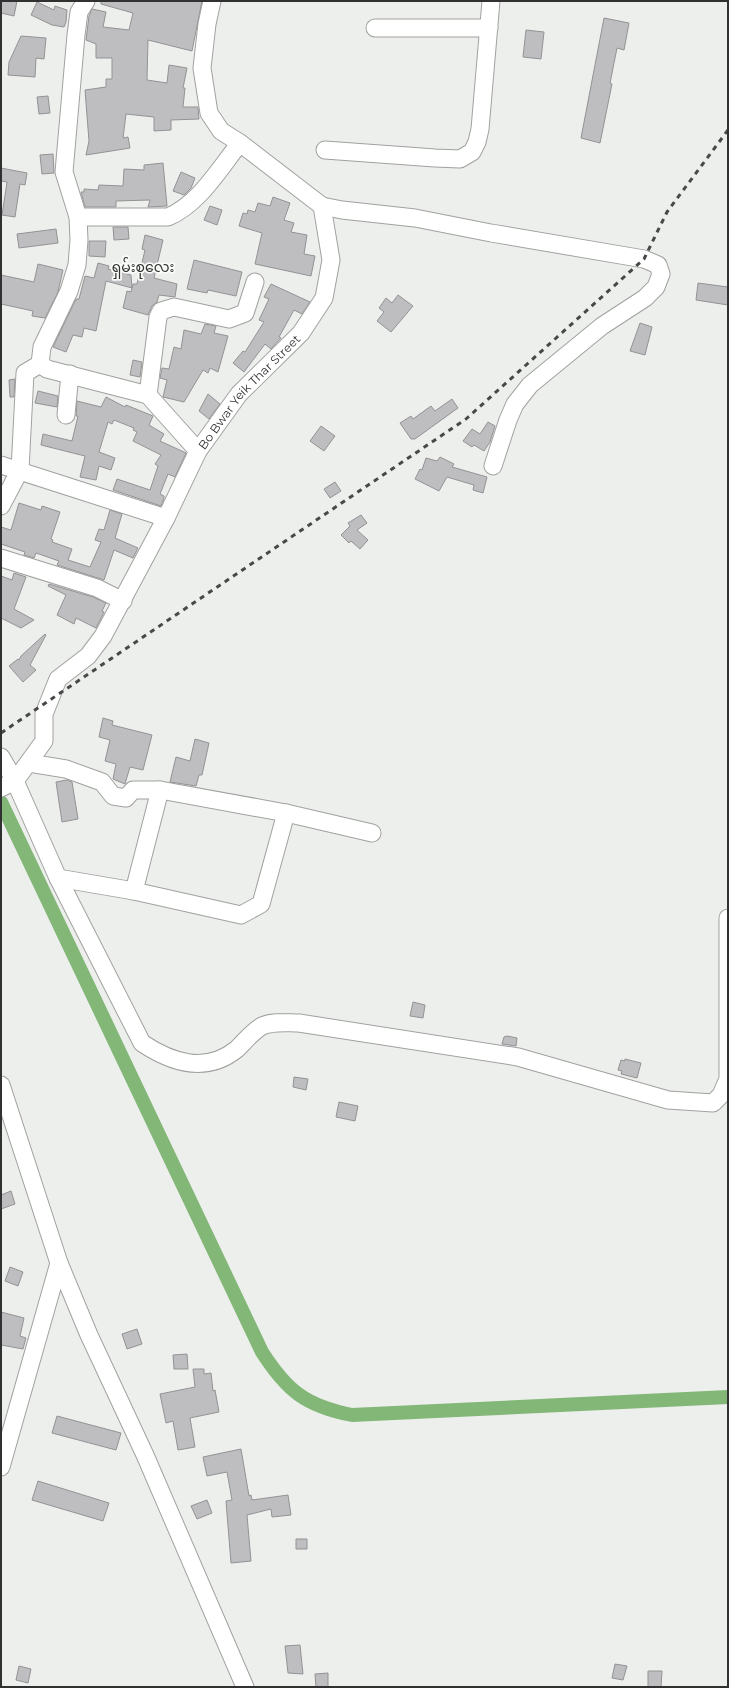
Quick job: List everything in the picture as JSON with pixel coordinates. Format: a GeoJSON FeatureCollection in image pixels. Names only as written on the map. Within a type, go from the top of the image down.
{"type":"FeatureCollection","features":[{"type":"Feature","properties":{"kind":"street"},"geometry":{"type":"LineString","coordinates":[[40,364],[42,348],[69,292],[77,265],[79,240],[78,217],[64,172],[76,35],[79,12],[86,1]]}},
{"type":"Feature","properties":{"kind":"street"},"geometry":{"type":"LineString","coordinates":[[212,1],[202,68],[209,113],[221,131],[240,143],[322,206],[342,210],[415,218],[491,233],[644,259],[658,265],[661,274],[656,287],[645,298],[602,326],[530,385],[515,404],[493,466]]}},
{"type":"Feature","properties":{"kind":"street"},"geometry":{"type":"LineString","coordinates":[[325,150],[435,158],[460,158],[472,152],[477,142],[480,130],[491,1]]}},
{"type":"Feature","properties":{"kind":"street"},"geometry":{"type":"LineString","coordinates":[[374,28],[489,28]]}},
{"type":"Feature","properties":{"kind":"street"},"geometry":{"type":"LineString","coordinates":[[78,217],[168,217],[180,212],[199,194],[240,143]]}},
{"type":"Feature","properties":{"kind":"street","name":"Bo Bwar Yeik Thar Street"},"geometry":{"type":"LineString","coordinates":[[7,786],[29,763],[44,741],[44,714],[58,679],[88,656],[103,636],[166,518],[198,451],[239,394],[301,333],[324,298],[331,260],[322,206]]}},
{"type":"Feature","properties":{"kind":"street"},"geometry":{"type":"LineString","coordinates":[[148,395],[158,317],[161,311],[174,307],[229,319],[246,313],[255,282]]}},
{"type":"Feature","properties":{"kind":"street"},"geometry":{"type":"LineString","coordinates":[[40,364],[46,369],[148,395],[198,451]]}},
{"type":"Feature","properties":{"kind":"street"},"geometry":{"type":"LineString","coordinates":[[1,506],[20,470],[25,373],[40,364]]}},
{"type":"Feature","properties":{"kind":"street"},"geometry":{"type":"LineString","coordinates":[[66,415],[70,374]]}},
{"type":"Feature","properties":{"kind":"street"},"geometry":{"type":"LineString","coordinates":[[1,465],[166,518]]}},
{"type":"Feature","properties":{"kind":"street"},"geometry":{"type":"LineString","coordinates":[[1,558],[97,588],[123,601]]}},
{"type":"Feature","properties":{"kind":"street"},"geometry":{"type":"LineString","coordinates":[[1,757],[7,786],[58,878],[142,1043],[159,1054],[192,1064],[218,1059],[236,1049],[251,1034],[263,1026],[276,1023],[299,1023],[518,1057],[668,1100],[713,1103],[721,1095],[728,1079],[728,918]]}},
{"type":"Feature","properties":{"kind":"street"},"geometry":{"type":"LineString","coordinates":[[29,763],[66,769],[102,782],[113,796],[126,798],[133,790],[160,790],[286,813],[372,833]]}},
{"type":"Feature","properties":{"kind":"street"},"geometry":{"type":"LineString","coordinates":[[134,891],[160,790]]}},
{"type":"Feature","properties":{"kind":"street"},"geometry":{"type":"LineString","coordinates":[[58,878],[134,891],[241,915],[261,904],[286,813]]}},
{"type":"Feature","properties":{"kind":"street"},"geometry":{"type":"LineString","coordinates":[[1,1085],[59,1263],[89,1335],[145,1455],[245,1687]]}},
{"type":"Feature","properties":{"kind":"street"},"geometry":{"type":"LineString","coordinates":[[2,1462],[59,1263]]}},
{"type":"Feature","properties":{"kind":"building"},"geometry":{"type":"Polygon","coordinates":[[[1,1],[17,1],[14,16],[1,13],[1,1]]]}},
{"type":"Feature","properties":{"kind":"building"},"geometry":{"type":"Polygon","coordinates":[[[101,1],[202,1],[192,51],[148,40],[147,80],[167,83],[169,65],[187,68],[183,88],[185,88],[183,107],[198,107],[199,119],[171,120],[171,130],[154,131],[154,117],[126,114],[123,138],[128,137],[130,148],[86,155],[89,141],[85,90],[106,87],[106,79],[112,79],[112,58],[96,58],[96,44],[86,40],[89,16],[92,9],[106,12],[103,27],[129,30],[133,13],[101,4],[101,1]]]}},
{"type":"Feature","properties":{"kind":"building"},"geometry":{"type":"Polygon","coordinates":[[[37,2],[54,10],[55,6],[67,10],[64,27],[52,25],[31,15],[37,2]]]}},
{"type":"Feature","properties":{"kind":"building"},"geometry":{"type":"Polygon","coordinates":[[[604,18],[629,23],[624,50],[617,48],[610,83],[612,84],[600,143],[581,138],[604,18]]]}},
{"type":"Feature","properties":{"kind":"building"},"geometry":{"type":"Polygon","coordinates":[[[526,30],[544,32],[541,59],[523,57],[526,30]]]}},
{"type":"Feature","properties":{"kind":"building"},"geometry":{"type":"Polygon","coordinates":[[[21,36],[46,38],[44,59],[36,58],[35,77],[8,75],[9,62],[21,36]]]}},
{"type":"Feature","properties":{"kind":"building"},"geometry":{"type":"Polygon","coordinates":[[[48,96],[50,113],[39,114],[37,97],[48,96]]]}},
{"type":"Feature","properties":{"kind":"building"},"geometry":{"type":"Polygon","coordinates":[[[53,154],[54,173],[42,174],[40,155],[53,154]]]}},
{"type":"Feature","properties":{"kind":"building"},"geometry":{"type":"Polygon","coordinates":[[[163,163],[167,206],[148,207],[150,200],[116,201],[116,207],[85,207],[81,192],[84,192],[84,189],[98,190],[99,185],[123,186],[124,169],[144,170],[144,165],[163,163]]]}},
{"type":"Feature","properties":{"kind":"building"},"geometry":{"type":"Polygon","coordinates":[[[1,168],[27,173],[25,185],[20,184],[15,217],[2,215],[7,182],[1,181],[1,168]]]}},
{"type":"Feature","properties":{"kind":"building"},"geometry":{"type":"Polygon","coordinates":[[[181,172],[195,178],[191,188],[184,195],[173,191],[181,172]]]}},
{"type":"Feature","properties":{"kind":"building"},"geometry":{"type":"Polygon","coordinates":[[[273,197],[290,203],[284,220],[294,223],[291,232],[307,235],[304,254],[315,256],[311,276],[255,264],[262,233],[239,226],[243,213],[247,214],[248,210],[255,212],[258,203],[270,206],[273,197]]]}},
{"type":"Feature","properties":{"kind":"building"},"geometry":{"type":"Polygon","coordinates":[[[210,206],[222,210],[217,225],[204,220],[210,206]]]}},
{"type":"Feature","properties":{"kind":"building"},"geometry":{"type":"Polygon","coordinates":[[[113,227],[128,227],[129,239],[114,240],[113,227]]]}},
{"type":"Feature","properties":{"kind":"building"},"geometry":{"type":"Polygon","coordinates":[[[56,229],[58,243],[19,248],[17,234],[56,229]]]}},
{"type":"Feature","properties":{"kind":"building"},"geometry":{"type":"Polygon","coordinates":[[[145,235],[163,240],[154,278],[177,284],[175,297],[159,295],[157,302],[152,306],[148,315],[123,308],[127,291],[131,292],[133,284],[137,284],[145,250],[142,249],[145,235]]]}},
{"type":"Feature","properties":{"kind":"building"},"geometry":{"type":"Polygon","coordinates":[[[89,241],[106,241],[105,257],[89,256],[89,241]]]}},
{"type":"Feature","properties":{"kind":"building"},"geometry":{"type":"Polygon","coordinates":[[[194,260],[242,272],[236,296],[208,290],[207,293],[187,289],[194,260]]]}},
{"type":"Feature","properties":{"kind":"building"},"geometry":{"type":"Polygon","coordinates":[[[98,263],[109,266],[108,269],[131,275],[132,288],[106,281],[96,331],[84,328],[82,337],[73,335],[66,352],[53,347],[76,299],[79,299],[85,276],[94,278],[98,263]]]}},
{"type":"Feature","properties":{"kind":"building"},"geometry":{"type":"Polygon","coordinates":[[[38,264],[63,270],[58,292],[45,318],[32,316],[33,311],[1,304],[1,275],[34,282],[38,264]]]}},
{"type":"Feature","properties":{"kind":"building"},"geometry":{"type":"Polygon","coordinates":[[[698,283],[728,287],[728,305],[696,300],[698,283]]]}},
{"type":"Feature","properties":{"kind":"building"},"geometry":{"type":"Polygon","coordinates":[[[271,284],[310,302],[302,314],[294,310],[279,337],[281,338],[271,349],[265,344],[244,372],[233,363],[243,351],[245,352],[264,322],[259,320],[269,299],[264,297],[271,284]]]}},
{"type":"Feature","properties":{"kind":"building"},"geometry":{"type":"Polygon","coordinates":[[[398,295],[413,306],[391,332],[377,321],[384,312],[379,308],[386,298],[392,303],[398,295]]]}},
{"type":"Feature","properties":{"kind":"building"},"geometry":{"type":"Polygon","coordinates":[[[640,323],[652,327],[645,355],[630,351],[640,323]]]}},
{"type":"Feature","properties":{"kind":"building"},"geometry":{"type":"Polygon","coordinates":[[[205,324],[216,326],[214,333],[228,336],[218,372],[210,368],[208,373],[203,370],[184,402],[163,397],[167,380],[160,378],[162,368],[169,369],[174,347],[181,349],[184,330],[201,334],[205,324]]]}},
{"type":"Feature","properties":{"kind":"building"},"geometry":{"type":"Polygon","coordinates":[[[133,360],[142,362],[140,377],[130,375],[133,360]]]}},
{"type":"Feature","properties":{"kind":"building"},"geometry":{"type":"Polygon","coordinates":[[[15,379],[14,397],[10,397],[9,380],[15,379]]]}},
{"type":"Feature","properties":{"kind":"building"},"geometry":{"type":"Polygon","coordinates":[[[38,391],[58,396],[57,407],[35,403],[38,391]]]}},
{"type":"Feature","properties":{"kind":"building"},"geometry":{"type":"Polygon","coordinates":[[[208,394],[220,404],[209,419],[199,411],[208,394]]]}},
{"type":"Feature","properties":{"kind":"building"},"geometry":{"type":"Polygon","coordinates":[[[106,397],[125,407],[126,405],[153,416],[149,425],[164,434],[160,441],[186,453],[175,477],[168,474],[160,494],[164,496],[161,506],[113,490],[117,479],[150,490],[158,466],[155,464],[161,455],[133,441],[137,432],[133,430],[134,428],[114,420],[112,424],[108,422],[99,452],[115,458],[111,470],[99,466],[96,480],[80,477],[85,456],[41,445],[43,434],[72,441],[78,416],[76,416],[77,401],[101,407],[106,397]]]}},
{"type":"Feature","properties":{"kind":"building"},"geometry":{"type":"Polygon","coordinates":[[[452,399],[458,408],[415,439],[411,439],[400,423],[411,416],[413,419],[431,406],[435,411],[452,399]]]}},
{"type":"Feature","properties":{"kind":"building"},"geometry":{"type":"Polygon","coordinates":[[[488,422],[495,426],[490,442],[484,451],[474,445],[472,447],[463,441],[472,429],[480,434],[488,422]]]}},
{"type":"Feature","properties":{"kind":"building"},"geometry":{"type":"Polygon","coordinates":[[[321,426],[335,436],[324,451],[310,441],[321,426]]]}},
{"type":"Feature","properties":{"kind":"building"},"geometry":{"type":"Polygon","coordinates":[[[440,457],[454,464],[452,467],[487,477],[483,493],[473,490],[474,485],[447,477],[439,491],[415,479],[420,469],[422,470],[426,458],[437,461],[440,457]]]}},
{"type":"Feature","properties":{"kind":"building"},"geometry":{"type":"Polygon","coordinates":[[[335,482],[341,491],[330,498],[324,489],[335,482]]]}},
{"type":"Feature","properties":{"kind":"building"},"geometry":{"type":"Polygon","coordinates":[[[19,503],[41,510],[42,506],[60,512],[51,539],[53,540],[52,542],[72,549],[68,560],[90,567],[101,542],[95,540],[99,529],[104,530],[110,510],[122,514],[115,538],[138,548],[133,558],[114,550],[104,580],[57,565],[59,561],[36,553],[34,558],[24,555],[25,552],[1,544],[1,527],[11,530],[19,503]]]}},
{"type":"Feature","properties":{"kind":"building"},"geometry":{"type":"Polygon","coordinates":[[[361,515],[367,523],[357,530],[368,540],[360,549],[351,541],[349,543],[341,535],[350,526],[348,523],[361,515]]]}},
{"type":"Feature","properties":{"kind":"building"},"geometry":{"type":"Polygon","coordinates":[[[14,573],[26,577],[14,609],[34,620],[21,628],[1,618],[1,576],[12,580],[14,573]]]}},
{"type":"Feature","properties":{"kind":"building"},"geometry":{"type":"Polygon","coordinates":[[[49,584],[93,597],[106,603],[102,611],[104,612],[96,628],[76,618],[74,624],[57,615],[66,595],[48,586],[49,584]]]}},
{"type":"Feature","properties":{"kind":"building"},"geometry":{"type":"Polygon","coordinates":[[[45,634],[46,635],[30,665],[36,670],[23,682],[9,666],[18,659],[19,660],[21,656],[45,634]]]}},
{"type":"Feature","properties":{"kind":"building"},"geometry":{"type":"Polygon","coordinates":[[[103,718],[113,721],[112,725],[152,735],[143,770],[130,767],[125,784],[113,779],[116,764],[105,761],[110,740],[99,737],[103,718]]]}},
{"type":"Feature","properties":{"kind":"building"},"geometry":{"type":"Polygon","coordinates":[[[195,739],[209,743],[202,775],[199,775],[196,786],[170,782],[176,757],[190,761],[195,739]]]}},
{"type":"Feature","properties":{"kind":"building"},"geometry":{"type":"Polygon","coordinates":[[[67,780],[72,782],[78,819],[62,822],[56,782],[67,780]]]}},
{"type":"Feature","properties":{"kind":"building"},"geometry":{"type":"Polygon","coordinates":[[[413,1002],[425,1005],[423,1018],[410,1016],[413,1002]]]}},
{"type":"Feature","properties":{"kind":"building"},"geometry":{"type":"Polygon","coordinates":[[[507,1036],[517,1038],[516,1046],[502,1044],[504,1037],[507,1036]]]}},
{"type":"Feature","properties":{"kind":"building"},"geometry":{"type":"Polygon","coordinates":[[[625,1059],[641,1063],[637,1078],[621,1074],[622,1071],[618,1070],[621,1060],[625,1061],[625,1059]]]}},
{"type":"Feature","properties":{"kind":"building"},"geometry":{"type":"Polygon","coordinates":[[[294,1077],[308,1079],[306,1090],[293,1087],[294,1077]]]}},
{"type":"Feature","properties":{"kind":"building"},"geometry":{"type":"Polygon","coordinates":[[[339,1102],[358,1106],[355,1121],[336,1117],[339,1102]]]}},
{"type":"Feature","properties":{"kind":"building"},"geometry":{"type":"Polygon","coordinates":[[[11,1191],[15,1204],[1,1209],[1,1195],[11,1191]]]}},
{"type":"Feature","properties":{"kind":"building"},"geometry":{"type":"Polygon","coordinates":[[[10,1267],[23,1272],[18,1286],[5,1281],[10,1267]]]}},
{"type":"Feature","properties":{"kind":"building"},"geometry":{"type":"Polygon","coordinates":[[[1,1312],[24,1318],[20,1336],[26,1338],[23,1349],[1,1345],[1,1312]]]}},
{"type":"Feature","properties":{"kind":"building"},"geometry":{"type":"Polygon","coordinates":[[[137,1329],[142,1344],[127,1349],[122,1334],[137,1329]]]}},
{"type":"Feature","properties":{"kind":"building"},"geometry":{"type":"Polygon","coordinates":[[[187,1354],[188,1369],[174,1369],[173,1355],[187,1354]]]}},
{"type":"Feature","properties":{"kind":"building"},"geometry":{"type":"Polygon","coordinates":[[[193,1369],[204,1369],[204,1374],[211,1373],[213,1391],[215,1390],[219,1412],[190,1418],[195,1447],[178,1450],[173,1421],[166,1423],[160,1394],[195,1387],[193,1369]]]}},
{"type":"Feature","properties":{"kind":"building"},"geometry":{"type":"Polygon","coordinates":[[[57,1416],[121,1433],[116,1450],[52,1433],[57,1416]]]}},
{"type":"Feature","properties":{"kind":"building"},"geometry":{"type":"Polygon","coordinates":[[[241,1449],[249,1496],[251,1495],[252,1500],[288,1495],[291,1515],[272,1517],[271,1509],[247,1515],[251,1561],[231,1563],[226,1501],[232,1500],[227,1472],[207,1476],[203,1457],[241,1449]]]}},
{"type":"Feature","properties":{"kind":"building"},"geometry":{"type":"Polygon","coordinates":[[[38,1481],[109,1503],[103,1521],[32,1500],[38,1481]]]}},
{"type":"Feature","properties":{"kind":"building"},"geometry":{"type":"Polygon","coordinates":[[[207,1500],[212,1513],[197,1519],[191,1506],[207,1500]]]}},
{"type":"Feature","properties":{"kind":"building"},"geometry":{"type":"Polygon","coordinates":[[[296,1539],[307,1539],[307,1549],[296,1549],[296,1539]]]}},
{"type":"Feature","properties":{"kind":"building"},"geometry":{"type":"Polygon","coordinates":[[[300,1645],[303,1674],[288,1673],[285,1646],[300,1645]]]}},
{"type":"Feature","properties":{"kind":"building"},"geometry":{"type":"Polygon","coordinates":[[[615,1664],[627,1666],[623,1680],[612,1678],[615,1664]]]}},
{"type":"Feature","properties":{"kind":"building"},"geometry":{"type":"Polygon","coordinates":[[[19,1666],[31,1669],[28,1683],[16,1680],[19,1666]]]}},
{"type":"Feature","properties":{"kind":"building"},"geometry":{"type":"Polygon","coordinates":[[[648,1671],[662,1671],[661,1687],[648,1687],[648,1671]]]}},
{"type":"Feature","properties":{"kind":"building"},"geometry":{"type":"Polygon","coordinates":[[[328,1673],[328,1687],[316,1687],[315,1674],[328,1673]]]}},
{"type":"Feature","properties":{"kind":"waterway"},"geometry":{"type":"LineString","coordinates":[[1,802],[262,1352],[271,1366],[289,1387],[299,1395],[322,1407],[352,1415],[728,1397]]}},
{"type":"Feature","properties":{"kind":"railway"},"geometry":{"type":"LineString","coordinates":[[1,733],[466,419],[644,259],[667,212],[728,130]]}},
{"type":"Feature","properties":{"kind":"district","name":"ရှမ်းစုလေး"},"geometry":{"type":"Point","coordinates":[143,267]}}]}
